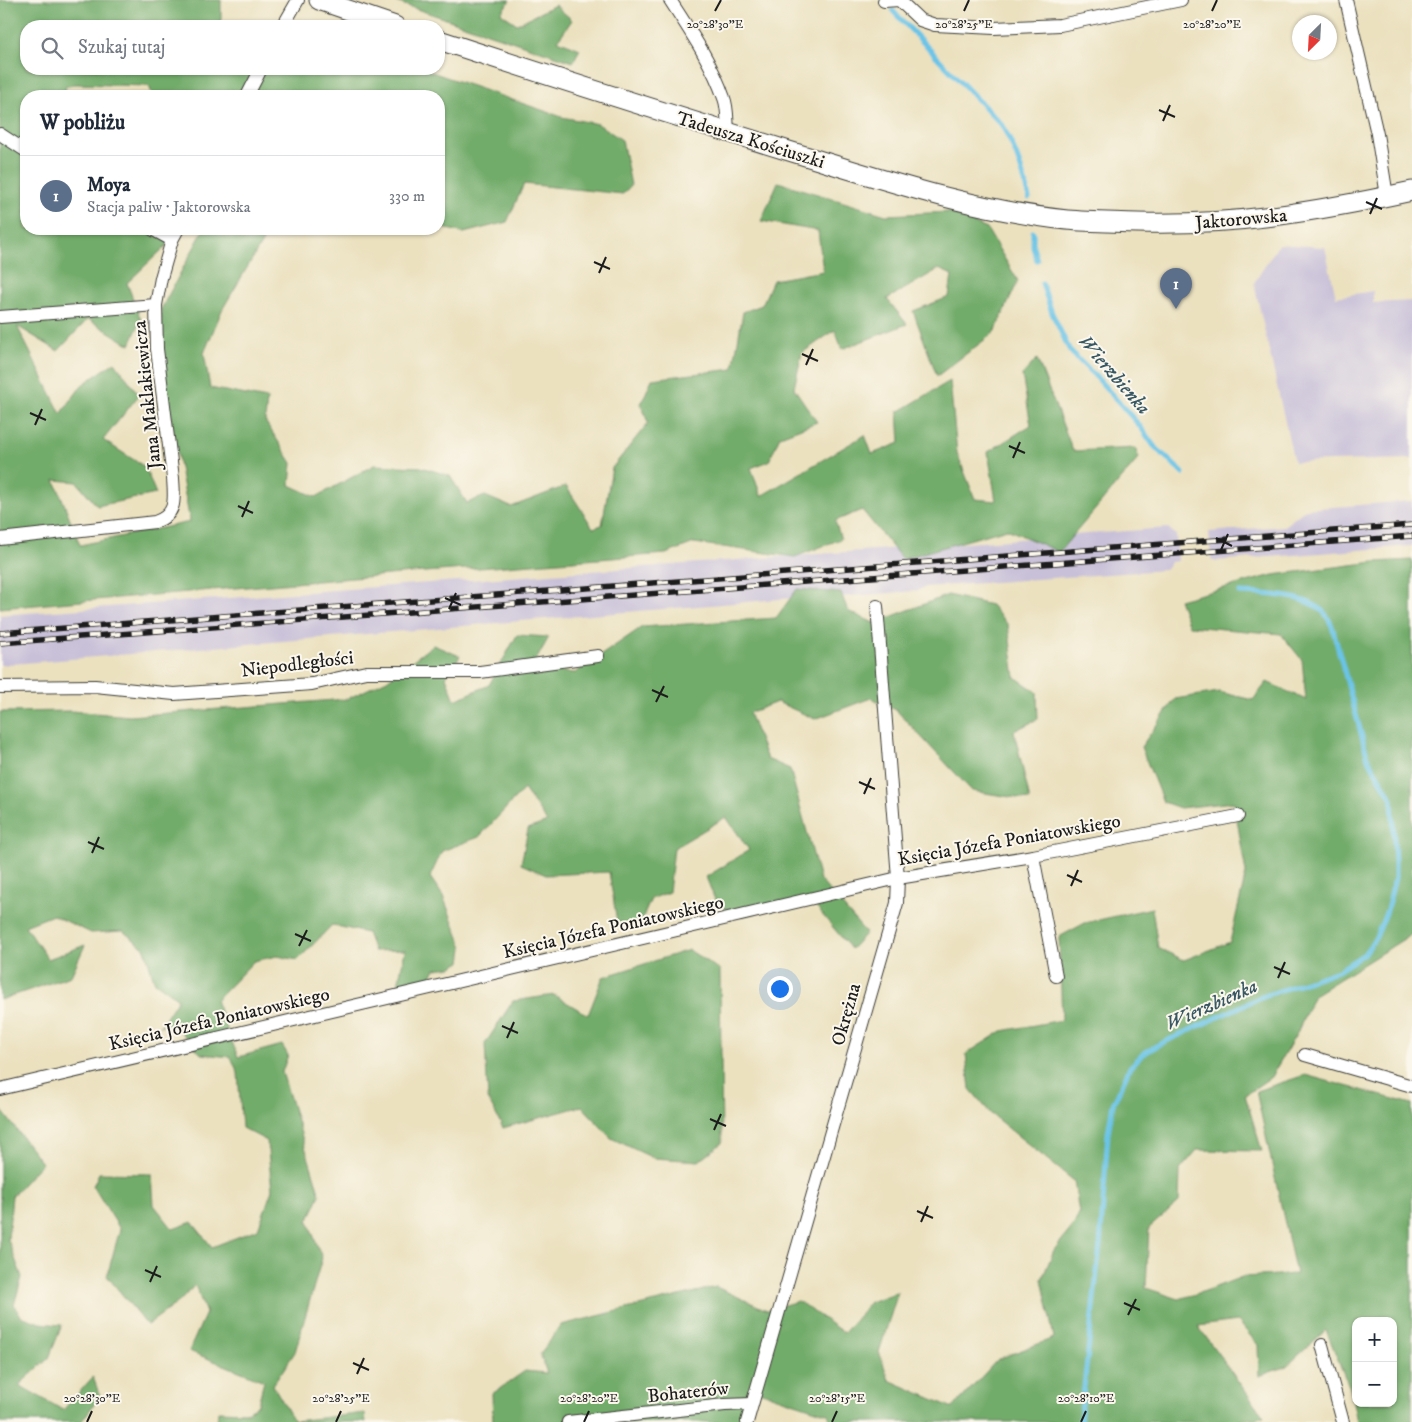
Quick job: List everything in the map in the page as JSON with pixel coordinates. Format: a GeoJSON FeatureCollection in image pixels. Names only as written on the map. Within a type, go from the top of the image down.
{"type":"FeatureCollection","features":[{"type":"Feature","properties":{"kind":"main road"},"geometry":{"type":"LineString","coordinates":[[319,0],[377,20]]}},
{"type":"Feature","properties":{"kind":"main road","name":"Tadeusza Kościuszki"},"geometry":{"type":"LineString","coordinates":[[445,42],[728,132],[957,201],[1067,220]]}},
{"type":"Feature","properties":{"kind":"main road","name":"Jaktorowska"},"geometry":{"type":"LineString","coordinates":[[1067,220],[1166,223],[1223,222],[1274,216],[1412,191]]}},
{"type":"Feature","properties":{"kind":"street"},"geometry":{"type":"LineString","coordinates":[[286,20],[298,0]]}},
{"type":"Feature","properties":{"kind":"street"},"geometry":{"type":"LineString","coordinates":[[670,0],[700,46],[715,77],[725,100],[728,132]]}},
{"type":"Feature","properties":{"kind":"street"},"geometry":{"type":"LineString","coordinates":[[884,1],[899,0],[920,20],[935,26],[994,28],[1060,25],[1181,0]]}},
{"type":"Feature","properties":{"kind":"street"},"geometry":{"type":"LineString","coordinates":[[1346,0],[1377,134],[1388,196]]}},
{"type":"Feature","properties":{"kind":"street"},"geometry":{"type":"LineString","coordinates":[[250,90],[258,75]]}},
{"type":"Feature","properties":{"kind":"street"},"geometry":{"type":"LineString","coordinates":[[0,134],[20,147]]}},
{"type":"Feature","properties":{"kind":"street"},"geometry":{"type":"LineString","coordinates":[[163,235],[172,240]]}},
{"type":"Feature","properties":{"kind":"street","name":"Jana Maklakiewicza"},"geometry":{"type":"LineString","coordinates":[[0,539],[155,522],[164,519],[170,513],[174,497],[173,478],[157,348],[156,305],[161,278],[175,235]]}},
{"type":"Feature","properties":{"kind":"street"},"geometry":{"type":"LineString","coordinates":[[0,317],[156,305]]}},
{"type":"Feature","properties":{"kind":"street","name":"Okrężna"},"geometry":{"type":"LineString","coordinates":[[747,1422],[896,903],[898,878],[877,606]]}},
{"type":"Feature","properties":{"kind":"street","name":"Niepodległości"},"geometry":{"type":"LineString","coordinates":[[0,687],[95,686],[174,694],[312,684],[366,672],[480,672],[598,656]]}},
{"type":"Feature","properties":{"kind":"street","name":"Księcia Józefa Poniatowskiego"},"geometry":{"type":"LineString","coordinates":[[0,1089],[898,878],[1032,856],[1238,816]]}},
{"type":"Feature","properties":{"kind":"street"},"geometry":{"type":"LineString","coordinates":[[1032,856],[1056,976]]}},
{"type":"Feature","properties":{"kind":"street"},"geometry":{"type":"LineString","coordinates":[[1306,1055],[1412,1086]]}},
{"type":"Feature","properties":{"kind":"street"},"geometry":{"type":"LineString","coordinates":[[1322,1345],[1343,1422]]}},
{"type":"Feature","properties":{"kind":"street","name":"Bohaterów"},"geometry":{"type":"LineString","coordinates":[[568,1422],[725,1405],[752,1404]]}},
{"type":"Feature","properties":{"kind":"shaded area"},"geometry":{"type":"Polygon","coordinates":[[[1279,244],[1325,247],[1336,297],[1373,291],[1373,303],[1412,301],[1412,459],[1294,462],[1254,283],[1279,244]]]}},
{"type":"Feature","properties":{"kind":"shaded area"},"geometry":{"type":"Polygon","coordinates":[[[1412,501],[1412,546],[1215,561],[1211,559],[1209,532],[1284,526],[1306,509],[1412,501]]]}},
{"type":"Feature","properties":{"kind":"shaded area"},"geometry":{"type":"Polygon","coordinates":[[[1168,528],[1176,535],[1178,561],[1171,562],[1165,570],[925,587],[917,591],[837,597],[827,595],[0,665],[0,615],[1168,528]]]}},
{"type":"Feature","properties":{"kind":"green space"},"geometry":{"type":"Polygon","coordinates":[[[0,0],[221,0],[221,20],[20,20],[20,75],[440,75],[562,117],[598,124],[622,140],[631,185],[623,194],[524,184],[507,222],[464,233],[445,228],[445,90],[151,90],[149,86],[74,84],[65,87],[66,90],[20,90],[20,235],[178,235],[127,283],[141,320],[130,345],[88,319],[58,351],[17,326],[61,414],[82,385],[115,362],[139,395],[103,440],[145,467],[156,494],[97,506],[77,482],[55,480],[80,545],[190,522],[163,375],[161,309],[201,235],[266,235],[222,310],[204,353],[210,388],[267,399],[265,421],[292,463],[290,485],[316,497],[374,465],[421,467],[450,476],[467,503],[485,496],[511,507],[566,486],[593,528],[602,525],[612,468],[648,423],[641,404],[652,379],[733,369],[743,312],[762,305],[773,280],[823,271],[818,231],[761,221],[778,182],[886,215],[949,212],[987,229],[1018,281],[995,332],[937,376],[913,311],[949,297],[952,275],[939,269],[887,299],[907,324],[842,349],[835,330],[802,353],[794,388],[817,422],[780,436],[769,461],[751,468],[761,496],[865,435],[872,454],[900,443],[898,412],[950,381],[957,453],[975,499],[996,501],[988,452],[1031,425],[1022,375],[1037,359],[1073,451],[1135,448],[1139,458],[1059,552],[1007,529],[902,559],[862,510],[835,521],[841,539],[795,557],[694,543],[666,554],[412,573],[0,608],[0,0]]]}},
{"type":"Feature","properties":{"kind":"green space"},"geometry":{"type":"Polygon","coordinates":[[[390,0],[510,0],[501,13],[517,24],[555,5],[572,20],[558,40],[580,49],[573,62],[390,0]]]}},
{"type":"Feature","properties":{"kind":"green space"},"geometry":{"type":"Polygon","coordinates":[[[1412,560],[1412,934],[1314,995],[1297,1033],[1271,1077],[1245,1095],[1262,1151],[1197,1150],[1180,1170],[1179,1202],[1149,1228],[1146,1288],[1179,1299],[1242,1277],[1296,1274],[1256,1091],[1305,1075],[1412,1104],[1412,1422],[1357,1422],[1354,1407],[1397,1407],[1397,1317],[1352,1317],[1352,1397],[1326,1330],[1287,1366],[1259,1376],[1258,1345],[1238,1321],[1198,1326],[1264,1417],[1227,1422],[831,1422],[828,1414],[750,1388],[740,1422],[493,1422],[492,1394],[525,1371],[547,1373],[540,1354],[561,1325],[716,1287],[767,1310],[798,1301],[844,1333],[870,1302],[898,1292],[879,1352],[889,1380],[953,1408],[998,1359],[1054,1338],[1042,1279],[1054,1250],[1074,1225],[1079,1213],[1074,1181],[992,1115],[970,1089],[966,1054],[1002,1031],[1062,1020],[1059,937],[1085,923],[1152,908],[1158,948],[1184,960],[1230,942],[1246,873],[1234,802],[1180,808],[1163,802],[1141,747],[1175,699],[1219,692],[1253,700],[1267,682],[1306,700],[1302,660],[1281,634],[1189,626],[1179,600],[1273,575],[1374,562],[1412,560]]]}},
{"type":"Feature","properties":{"kind":"green space"},"geometry":{"type":"Polygon","coordinates":[[[797,589],[841,593],[848,611],[874,623],[948,595],[991,605],[1008,625],[1015,677],[1037,692],[1038,719],[1014,731],[1030,800],[972,791],[896,710],[871,698],[815,719],[777,702],[749,713],[767,759],[790,769],[820,880],[866,933],[851,949],[811,901],[743,916],[717,905],[706,877],[749,850],[726,817],[674,848],[669,892],[651,899],[640,924],[617,922],[609,872],[546,875],[521,864],[528,829],[547,822],[524,789],[479,837],[442,851],[430,877],[443,896],[463,948],[461,962],[452,967],[435,969],[429,980],[417,984],[398,985],[405,950],[374,951],[367,933],[332,925],[298,960],[277,956],[254,961],[216,1000],[238,1057],[282,1045],[288,1055],[282,1072],[320,1195],[308,1221],[322,1258],[295,1352],[273,1385],[294,1421],[365,1413],[366,1422],[217,1422],[218,1411],[248,1412],[258,1404],[264,1381],[189,1351],[206,1313],[195,1285],[180,1301],[147,1325],[107,1276],[120,1229],[93,1186],[99,1173],[152,1174],[154,1205],[173,1229],[192,1222],[212,1247],[258,1229],[272,1190],[267,1141],[242,1128],[238,1073],[231,1057],[201,1054],[179,1030],[162,1025],[160,1027],[178,999],[154,981],[145,949],[123,931],[91,933],[53,915],[25,926],[48,959],[85,945],[71,976],[0,1000],[0,712],[71,711],[130,716],[347,699],[387,680],[433,645],[460,656],[446,677],[455,700],[489,685],[517,635],[549,637],[531,669],[575,673],[642,627],[776,618],[797,589]]]}},
{"type":"Feature","properties":{"kind":"green space"},"geometry":{"type":"Polygon","coordinates":[[[689,950],[720,970],[722,1143],[699,1161],[653,1158],[611,1138],[582,1106],[503,1128],[488,1099],[485,1044],[513,1001],[554,995],[588,1015],[603,977],[689,950]]]}},
{"type":"Feature","properties":{"kind":"green space"},"geometry":{"type":"Polygon","coordinates":[[[0,1108],[42,1163],[12,1196],[8,1240],[22,1277],[14,1305],[21,1316],[40,1323],[62,1325],[49,1358],[19,1385],[63,1410],[93,1377],[100,1396],[81,1422],[0,1422],[0,1108]]]}},
{"type":"Feature","properties":{"kind":"waterway","name":"Wierzbienka"},"geometry":{"type":"LineString","coordinates":[[893,11],[1001,124],[1018,160],[1029,198]]}},
{"type":"Feature","properties":{"kind":"waterway","name":"Wierzbienka"},"geometry":{"type":"LineString","coordinates":[[1033,232],[1033,247],[1037,260]]}},
{"type":"Feature","properties":{"kind":"waterway","name":"Wierzbienka"},"geometry":{"type":"LineString","coordinates":[[1042,283],[1052,313],[1070,351],[1139,425],[1154,446],[1183,473]]}},
{"type":"Feature","properties":{"kind":"waterway","name":"Wierzbienka"},"geometry":{"type":"LineString","coordinates":[[1080,1422],[1100,1245],[1108,1133],[1113,1104],[1130,1067],[1143,1054],[1158,1045],[1261,997],[1338,971],[1364,954],[1375,939],[1382,923],[1395,878],[1392,799],[1368,759],[1332,626],[1326,615],[1319,608],[1299,599],[1286,596],[1240,593]]}},
{"type":"Feature","properties":{"kind":"railway"},"geometry":{"type":"LineString","coordinates":[[0,633],[1412,525]]}},
{"type":"Feature","properties":{"kind":"railway"},"geometry":{"type":"LineString","coordinates":[[0,643],[1412,536]]}},
{"type":"Feature","properties":{"kind":"place","name":"Moya"},"geometry":{"type":"Point","coordinates":[1176,309]}}]}
